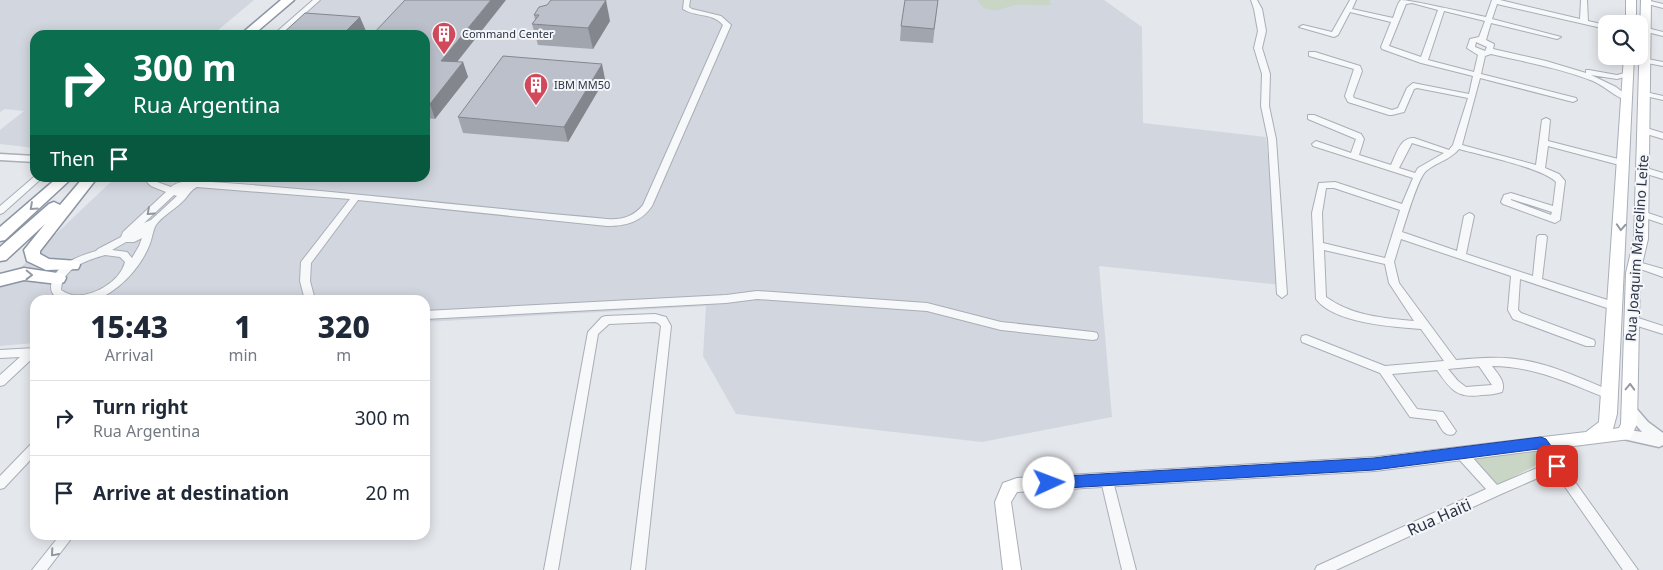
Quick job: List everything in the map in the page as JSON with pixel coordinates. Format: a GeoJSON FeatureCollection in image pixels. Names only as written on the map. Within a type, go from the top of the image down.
{"type":"FeatureCollection","features":[{"type":"Feature","properties":{"kind":"highway"},"geometry":{"type":"LineString","coordinates":[[240,30],[276,0]]}},
{"type":"Feature","properties":{"kind":"highway"},"geometry":{"type":"LineString","coordinates":[[252,30],[288,0]]}},
{"type":"Feature","properties":{"kind":"highway"},"geometry":{"type":"LineString","coordinates":[[0,256],[81,182]]}},
{"type":"Feature","properties":{"kind":"highway"},"geometry":{"type":"LineString","coordinates":[[72,265],[41,263],[33,257],[32,250],[87,182]]}},
{"type":"Feature","properties":{"kind":"highway"},"geometry":{"type":"LineString","coordinates":[[0,236],[56,183]]}},
{"type":"Feature","properties":{"kind":"highway"},"geometry":{"type":"LineString","coordinates":[[0,280],[24,274],[58,278]]}},
{"type":"Feature","properties":{"kind":"main road"},"geometry":{"type":"LineString","coordinates":[[1631,0],[1631,15]]}},
{"type":"Feature","properties":{"kind":"main road","name":"Rua Joaquim Marcelino Leite"},"geometry":{"type":"LineString","coordinates":[[1646,1],[1646,15]]}},
{"type":"Feature","properties":{"kind":"main road","name":"Rua Joaquim Marcelino Leite"},"geometry":{"type":"LineString","coordinates":[[1592,436],[1606,426],[1610,395],[1623,196],[1622,94],[1623,75],[1626,65]]}},
{"type":"Feature","properties":{"kind":"main road","name":"Rua Joaquim Marcelino Leite"},"geometry":{"type":"LineString","coordinates":[[1624,434],[1629,424],[1635,264],[1641,239],[1644,89],[1642,65]]}},
{"type":"Feature","properties":{"kind":"main road"},"geometry":{"type":"LineString","coordinates":[[1622,94],[1634,107],[1633,126],[1643,130]]}},
{"type":"Feature","properties":{"kind":"main road"},"geometry":{"type":"LineString","coordinates":[[1623,177],[1638,183],[1643,176]]}},
{"type":"Feature","properties":{"kind":"main road"},"geometry":{"type":"LineString","coordinates":[[1623,196],[1642,208]]}},
{"type":"Feature","properties":{"kind":"main road"},"geometry":{"type":"LineString","coordinates":[[1012,570],[1003,502],[1009,488],[1016,484],[1108,481],[1374,464],[1592,436],[1624,434]]}},
{"type":"Feature","properties":{"kind":"street"},"geometry":{"type":"LineString","coordinates":[[284,30],[317,0]]}},
{"type":"Feature","properties":{"kind":"street"},"geometry":{"type":"LineString","coordinates":[[152,182],[180,190],[214,185],[256,186],[355,198],[615,223],[630,221],[638,217],[647,206],[727,25],[717,16],[697,14],[687,10],[685,8],[687,0]]}},
{"type":"Feature","properties":{"kind":"street"},"geometry":{"type":"LineString","coordinates":[[1254,0],[1258,9],[1262,32],[1258,48],[1266,74],[1265,106],[1272,139],[1282,294]]}},
{"type":"Feature","properties":{"kind":"street"},"geometry":{"type":"LineString","coordinates":[[1303,27],[1334,35],[1353,0]]}},
{"type":"Feature","properties":{"kind":"street"},"geometry":{"type":"LineString","coordinates":[[1558,38],[1412,0],[1403,2],[1385,47],[1424,61],[1573,100]]}},
{"type":"Feature","properties":{"kind":"street"},"geometry":{"type":"LineString","coordinates":[[1482,40],[1495,0],[1598,25]]}},
{"type":"Feature","properties":{"kind":"street"},"geometry":{"type":"LineString","coordinates":[[1538,12],[1539,0]]}},
{"type":"Feature","properties":{"kind":"street"},"geometry":{"type":"LineString","coordinates":[[1584,0],[1584,22]]}},
{"type":"Feature","properties":{"kind":"street"},"geometry":{"type":"LineString","coordinates":[[1646,1],[1663,6]]}},
{"type":"Feature","properties":{"kind":"street"},"geometry":{"type":"LineString","coordinates":[[1424,61],[1442,8]]}},
{"type":"Feature","properties":{"kind":"street"},"geometry":{"type":"LineString","coordinates":[[1349,10],[1396,21]]}},
{"type":"Feature","properties":{"kind":"street"},"geometry":{"type":"LineString","coordinates":[[1648,30],[1663,34]]}},
{"type":"Feature","properties":{"kind":"street"},"geometry":{"type":"LineString","coordinates":[[1482,40],[1472,42],[1471,48],[1623,75]]}},
{"type":"Feature","properties":{"kind":"street"},"geometry":{"type":"LineString","coordinates":[[1482,40],[1488,51],[1577,73],[1622,94]]}},
{"type":"Feature","properties":{"kind":"street"},"geometry":{"type":"LineString","coordinates":[[1453,364],[1394,283],[1389,262],[1404,208],[1418,177],[1428,164],[1454,149],[1472,97],[1477,74],[1488,51]]}},
{"type":"Feature","properties":{"kind":"street"},"geometry":{"type":"LineString","coordinates":[[1312,54],[1357,68],[1358,71],[1349,96],[1352,100],[1392,113],[1401,110],[1411,88],[1416,86],[1472,97]]}},
{"type":"Feature","properties":{"kind":"street"},"geometry":{"type":"LineString","coordinates":[[1648,60],[1663,64]]}},
{"type":"Feature","properties":{"kind":"street"},"geometry":{"type":"LineString","coordinates":[[1644,89],[1663,98]]}},
{"type":"Feature","properties":{"kind":"street"},"geometry":{"type":"LineString","coordinates":[[1311,118],[1358,136],[1360,139],[1354,157]]}},
{"type":"Feature","properties":{"kind":"street"},"geometry":{"type":"LineString","coordinates":[[1540,169],[1546,120]]}},
{"type":"Feature","properties":{"kind":"street"},"geometry":{"type":"LineString","coordinates":[[1643,130],[1663,136]]}},
{"type":"Feature","properties":{"kind":"street"},"geometry":{"type":"LineString","coordinates":[[1394,169],[1407,142],[1411,140],[1540,169],[1556,176],[1561,181],[1556,220],[1506,202],[1507,197],[1557,211]]}},
{"type":"Feature","properties":{"kind":"street"},"geometry":{"type":"LineString","coordinates":[[1544,142],[1623,163]]}},
{"type":"Feature","properties":{"kind":"street"},"geometry":{"type":"LineString","coordinates":[[1316,144],[1418,177]]}},
{"type":"Feature","properties":{"kind":"street"},"geometry":{"type":"LineString","coordinates":[[0,157],[30,159]]}},
{"type":"Feature","properties":{"kind":"street"},"geometry":{"type":"LineString","coordinates":[[1643,176],[1663,176]]}},
{"type":"Feature","properties":{"kind":"street"},"geometry":{"type":"LineString","coordinates":[[0,211],[33,182]]}},
{"type":"Feature","properties":{"kind":"street"},"geometry":{"type":"LineString","coordinates":[[163,182],[180,190]]}},
{"type":"Feature","properties":{"kind":"street"},"geometry":{"type":"LineString","coordinates":[[1404,208],[1335,184],[1322,185],[1318,213],[1320,299],[1336,310],[1388,322],[1423,325]]}},
{"type":"Feature","properties":{"kind":"street"},"geometry":{"type":"LineString","coordinates":[[62,295],[56,292],[55,286],[58,278],[72,265],[129,237],[138,229],[143,231],[144,227],[154,222],[180,198],[180,190]]}},
{"type":"Feature","properties":{"kind":"street"},"geometry":{"type":"LineString","coordinates":[[130,269],[129,237],[180,190]]}},
{"type":"Feature","properties":{"kind":"street"},"geometry":{"type":"LineString","coordinates":[[309,295],[305,281],[306,262],[355,198]]}},
{"type":"Feature","properties":{"kind":"street"},"geometry":{"type":"LineString","coordinates":[[1642,208],[1663,221]]}},
{"type":"Feature","properties":{"kind":"street"},"geometry":{"type":"LineString","coordinates":[[1461,256],[1469,216]]}},
{"type":"Feature","properties":{"kind":"street"},"geometry":{"type":"LineString","coordinates":[[92,295],[106,291],[125,277],[144,247],[154,222]]}},
{"type":"Feature","properties":{"kind":"street"},"geometry":{"type":"LineString","coordinates":[[1396,234],[1616,307]]}},
{"type":"Feature","properties":{"kind":"street"},"geometry":{"type":"LineString","coordinates":[[1537,280],[1542,237]]}},
{"type":"Feature","properties":{"kind":"street"},"geometry":{"type":"LineString","coordinates":[[1318,244],[1389,262]]}},
{"type":"Feature","properties":{"kind":"street"},"geometry":{"type":"LineString","coordinates":[[91,256],[115,252],[129,257]]}},
{"type":"Feature","properties":{"kind":"street"},"geometry":{"type":"LineString","coordinates":[[1635,264],[1663,273]]}},
{"type":"Feature","properties":{"kind":"street"},"geometry":{"type":"LineString","coordinates":[[1516,273],[1514,310],[1517,316],[1590,343]]}},
{"type":"Feature","properties":{"kind":"street"},"geometry":{"type":"LineString","coordinates":[[430,316],[726,299],[757,295],[927,307],[1001,326],[1093,336]]}},
{"type":"Feature","properties":{"kind":"street"},"geometry":{"type":"LineString","coordinates":[[551,570],[593,332],[606,320],[655,318],[662,320],[666,326],[639,570]]}},
{"type":"Feature","properties":{"kind":"street"},"geometry":{"type":"LineString","coordinates":[[1632,320],[1663,330]]}},
{"type":"Feature","properties":{"kind":"street"},"geometry":{"type":"LineString","coordinates":[[1306,339],[1384,370],[1441,367],[1482,361],[1521,364],[1610,395]]}},
{"type":"Feature","properties":{"kind":"street"},"geometry":{"type":"LineString","coordinates":[[0,354],[30,352]]}},
{"type":"Feature","properties":{"kind":"street"},"geometry":{"type":"LineString","coordinates":[[0,382],[30,355]]}},
{"type":"Feature","properties":{"kind":"street"},"geometry":{"type":"LineString","coordinates":[[1441,367],[1454,387],[1460,392],[1498,389],[1498,383],[1482,361]]}},
{"type":"Feature","properties":{"kind":"street"},"geometry":{"type":"LineString","coordinates":[[1384,370],[1414,414],[1439,415],[1450,430]]}},
{"type":"Feature","properties":{"kind":"street"},"geometry":{"type":"LineString","coordinates":[[1630,411],[1659,441]]}},
{"type":"Feature","properties":{"kind":"street"},"geometry":{"type":"LineString","coordinates":[[1624,434],[1659,441]]}},
{"type":"Feature","properties":{"kind":"street"},"geometry":{"type":"LineString","coordinates":[[1541,443],[1631,570]]}},
{"type":"Feature","properties":{"kind":"street"},"geometry":{"type":"LineString","coordinates":[[0,484],[30,452]]}},
{"type":"Feature","properties":{"kind":"street"},"geometry":{"type":"LineString","coordinates":[[1460,452],[1495,491]]}},
{"type":"Feature","properties":{"kind":"street","name":"Rua Haiti"},"geometry":{"type":"LineString","coordinates":[[1322,570],[1495,491],[1557,466]]}},
{"type":"Feature","properties":{"kind":"street"},"geometry":{"type":"LineString","coordinates":[[1108,481],[1129,570]]}},
{"type":"Feature","properties":{"kind":"street"},"geometry":{"type":"LineString","coordinates":[[39,570],[64,540]]}},
{"type":"Feature","properties":{"kind":"shaded area"},"geometry":{"type":"Polygon","coordinates":[[[0,0],[254,0],[218,30],[30,30],[30,147],[0,144],[0,130],[24,111],[5,109],[0,112],[0,0]]]}},
{"type":"Feature","properties":{"kind":"shaded area"},"geometry":{"type":"Polygon","coordinates":[[[312,0],[1104,0],[1142,27],[1143,123],[1266,137],[1281,285],[1099,266],[1112,417],[982,442],[736,414],[703,356],[706,306],[430,322],[430,295],[30,295],[30,343],[0,346],[0,287],[111,182],[430,182],[430,30],[279,30],[312,0]]]}},
{"type":"Feature","properties":{"kind":"green space"},"geometry":{"type":"Polygon","coordinates":[[[977,0],[1051,0],[1049,2],[1052,4],[1016,5],[990,10],[981,5],[977,0]]]}},
{"type":"Feature","properties":{"kind":"green space"},"geometry":{"type":"Polygon","coordinates":[[[1538,447],[1548,459],[1500,484],[1493,482],[1472,457],[1538,447]]]}},
{"type":"Feature","properties":{"kind":"building","name":"Command Center"},"geometry":{"type":"Polygon","coordinates":[[[405,0],[491,0],[441,61],[463,62],[430,104],[430,30],[377,30],[405,0]]]}},
{"type":"Feature","properties":{"kind":"building"},"geometry":{"type":"Polygon","coordinates":[[[551,0],[606,0],[588,28],[532,24],[539,15],[534,15],[539,7],[547,5],[551,0]]]}},
{"type":"Feature","properties":{"kind":"building"},"geometry":{"type":"Polygon","coordinates":[[[905,0],[938,0],[934,29],[901,26],[905,0]]]}},
{"type":"Feature","properties":{"kind":"building"},"geometry":{"type":"Polygon","coordinates":[[[305,13],[360,17],[347,30],[286,30],[305,13]]]}},
{"type":"Feature","properties":{"kind":"building","name":"IBM MM50"},"geometry":{"type":"Polygon","coordinates":[[[503,56],[602,64],[564,127],[458,117],[503,56]]]}},
{"type":"Feature","properties":{"kind":"place","name":"Command Center"},"geometry":{"type":"Point","coordinates":[444,55]}},
{"type":"Feature","properties":{"kind":"place","name":"IBM MM50"},"geometry":{"type":"Point","coordinates":[536,106]}},
{"type":"Feature","properties":{"kind":"route"},"geometry":{"type":"LineString","coordinates":[[1049,483],[1097,482],[1374,464],[1541,443],[1557,466]]}}]}
